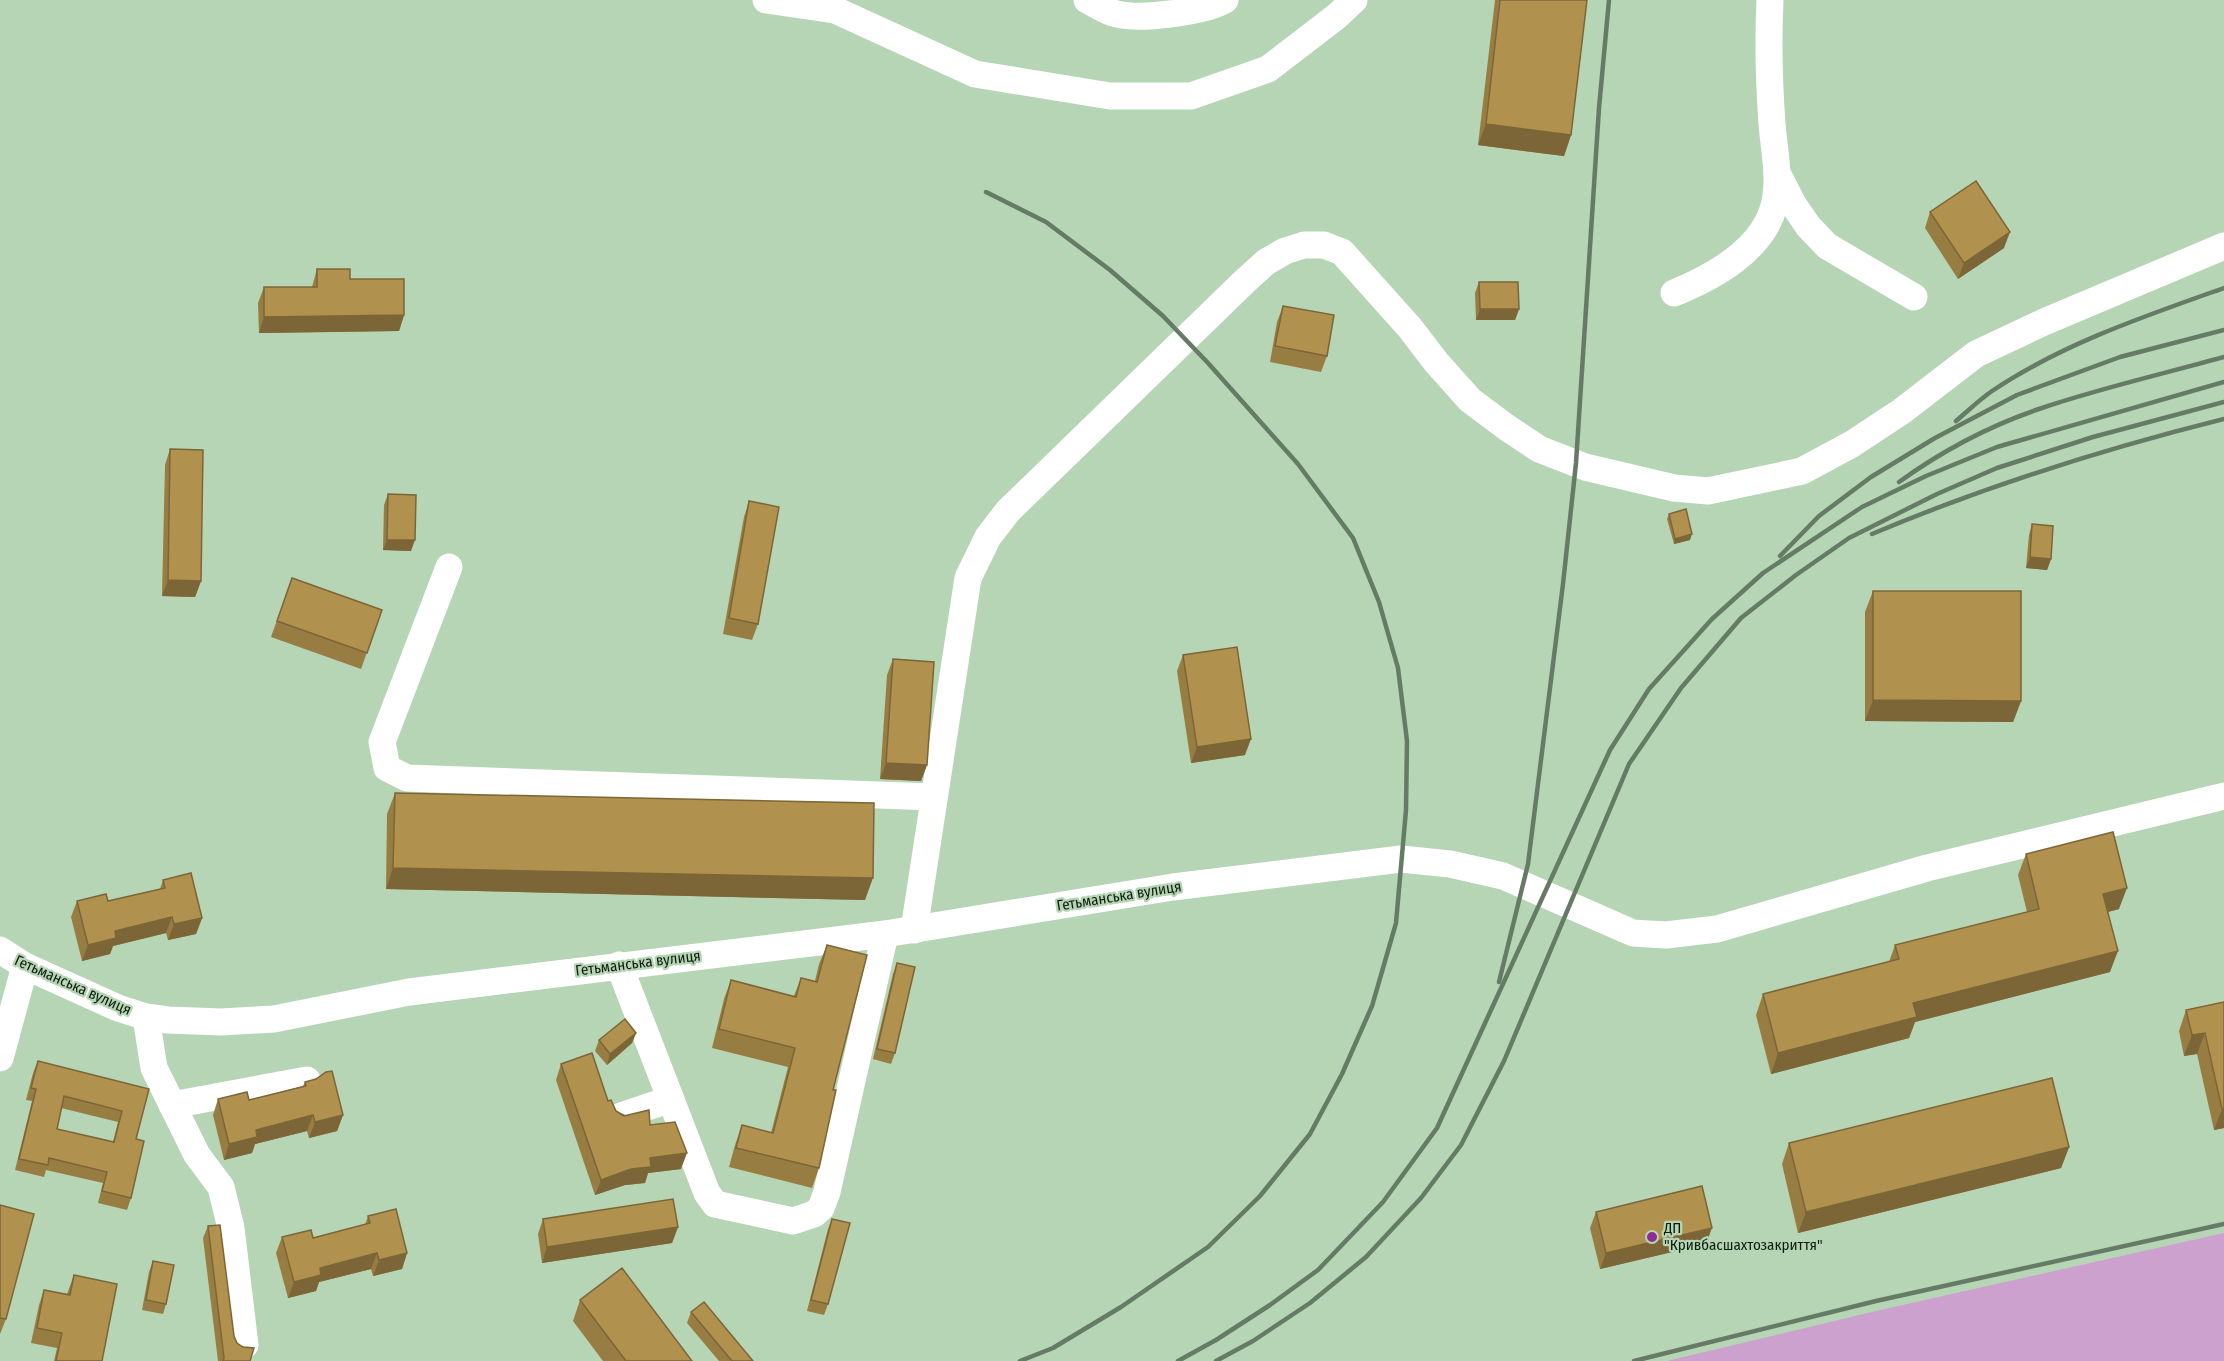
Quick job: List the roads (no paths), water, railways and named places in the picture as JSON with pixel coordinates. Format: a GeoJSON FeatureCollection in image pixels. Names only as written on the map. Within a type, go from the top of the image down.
{"type":"FeatureCollection","features":[{"type":"Feature","properties":{"kind":"street"},"geometry":{"type":"LineString","coordinates":[[766,0],[834,10],[975,74],[1110,96],[1191,96],[1268,69],[1337,16],[1354,0]]}},
{"type":"Feature","properties":{"kind":"street"},"geometry":{"type":"LineString","coordinates":[[1087,0],[1118,15],[1165,16],[1217,5],[1225,0]]}},
{"type":"Feature","properties":{"kind":"street"},"geometry":{"type":"LineString","coordinates":[[1674,293],[1705,280],[1749,247],[1767,225],[1774,205],[1777,172],[1769,83],[1770,0]]}},
{"type":"Feature","properties":{"kind":"street"},"geometry":{"type":"LineString","coordinates":[[1777,172],[1793,204],[1808,226],[1827,246],[1914,297]]}},
{"type":"Feature","properties":{"kind":"street"},"geometry":{"type":"LineString","coordinates":[[914,930],[968,578],[988,537],[1008,511],[1211,314],[1266,262],[1285,251],[1304,245],[1324,245],[1342,252],[1410,327],[1436,362],[1470,400],[1539,449],[1585,467],[1627,478],[1674,488],[1708,491],[1802,471],[1852,444],[1902,411],[1976,354],[2044,322],[2224,246]]}},
{"type":"Feature","properties":{"kind":"street"},"geometry":{"type":"LineString","coordinates":[[449,567],[382,742],[387,768],[407,778],[934,797]]}},
{"type":"Feature","properties":{"kind":"street","name":"Гетьманська вулиця"},"geometry":{"type":"LineString","coordinates":[[0,950],[25,966],[118,1008],[146,1017],[221,1022],[274,1019],[409,992],[885,934],[1173,887],[1401,859],[1450,864],[1503,876],[1634,933],[1666,935],[1717,929],[1927,868],[2224,796]]}},
{"type":"Feature","properties":{"kind":"street"},"geometry":{"type":"LineString","coordinates":[[618,965],[707,1192],[715,1204],[793,1221],[814,1214],[821,1208],[827,1192],[885,934]]}},
{"type":"Feature","properties":{"kind":"street"},"geometry":{"type":"LineString","coordinates":[[0,1058],[25,966]]}},
{"type":"Feature","properties":{"kind":"street"},"geometry":{"type":"LineString","coordinates":[[146,1017],[154,1068],[197,1155],[221,1187],[231,1228],[245,1344]]}},
{"type":"Feature","properties":{"kind":"street"},"geometry":{"type":"LineString","coordinates":[[172,1105],[307,1080]]}},
{"type":"Feature","properties":{"kind":"street"},"geometry":{"type":"LineString","coordinates":[[621,1116],[671,1099]]}},
{"type":"Feature","properties":{"kind":"railway"},"geometry":{"type":"LineString","coordinates":[[1499,982],[1528,864],[1563,584],[1576,463],[1599,108],[1609,0]]}},
{"type":"Feature","properties":{"kind":"railway"},"geometry":{"type":"LineString","coordinates":[[986,192],[1046,222],[1110,270],[1163,316],[1298,464],[1353,538],[1379,602],[1398,668],[1407,741],[1406,810],[1396,923],[1372,1006],[1342,1074],[1310,1134],[1260,1196],[1208,1247],[1121,1307],[1053,1348],[1020,1361]]}},
{"type":"Feature","properties":{"kind":"railway"},"geometry":{"type":"LineString","coordinates":[[1956,421],[1992,391],[2075,345],[2164,309],[2224,288]]}},
{"type":"Feature","properties":{"kind":"railway"},"geometry":{"type":"LineString","coordinates":[[1780,556],[1819,516],[1871,477],[1935,438],[2017,395],[2120,357],[2224,330]]}},
{"type":"Feature","properties":{"kind":"railway"},"geometry":{"type":"LineString","coordinates":[[1899,482],[1932,460],[2004,422],[2087,394],[2224,357]]}},
{"type":"Feature","properties":{"kind":"railway"},"geometry":{"type":"LineString","coordinates":[[1178,1361],[1216,1340],[1270,1305],[1318,1270],[1383,1202],[1437,1128],[1610,750],[1649,689],[1712,619],[1763,573],[1862,507],[1926,476],[1997,447],[2224,382]]}},
{"type":"Feature","properties":{"kind":"railway"},"geometry":{"type":"LineString","coordinates":[[1216,1361],[1253,1341],[1310,1303],[1366,1257],[1421,1198],[1461,1145],[1504,1061],[1629,764],[1681,688],[1741,618],[1796,575],[1849,538],[1937,494],[1997,468],[2093,437],[2224,402]]}},
{"type":"Feature","properties":{"kind":"railway"},"geometry":{"type":"LineString","coordinates":[[1872,534],[2002,484],[2134,443],[2224,419]]}},
{"type":"Feature","properties":{"kind":"railway"},"geometry":{"type":"LineString","coordinates":[[1634,1361],[1876,1301],[2224,1224]]}},
{"type":"Feature","properties":{"kind":"place","name":"ДП \"Кривбасшахтозакриття\""},"geometry":{"type":"Point","coordinates":[1652,1237]}}]}
